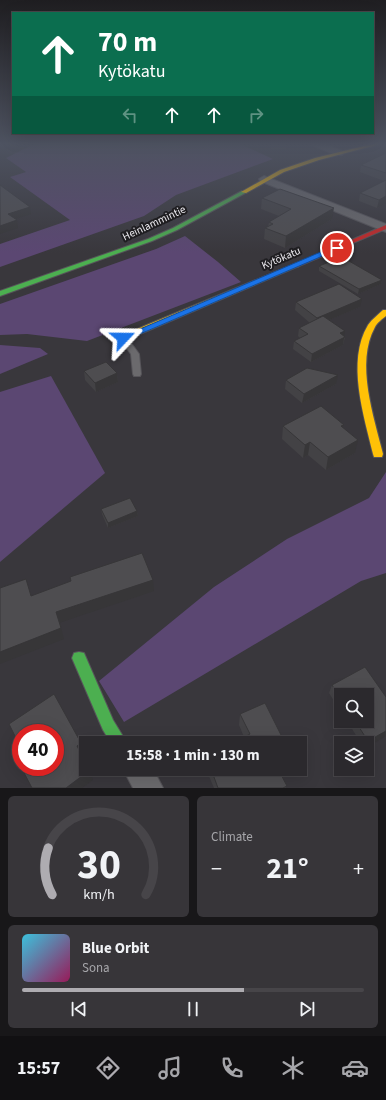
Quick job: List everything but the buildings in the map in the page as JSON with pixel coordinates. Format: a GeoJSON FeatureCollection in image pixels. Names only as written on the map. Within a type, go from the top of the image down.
{"type":"FeatureCollection","features":[{"type":"Feature","properties":{"kind":"street","name":"Heinlammintie"},"geometry":{"type":"LineString","coordinates":[[0,294],[150,240],[175,229],[263,180]]}},
{"type":"Feature","properties":{"kind":"street"},"geometry":{"type":"LineString","coordinates":[[266,180],[385,227]]}},
{"type":"Feature","properties":{"kind":"street","name":"Kytökatu"},"geometry":{"type":"LineString","coordinates":[[123,338],[385,227]]}},
{"type":"Feature","properties":{"kind":"street"},"geometry":{"type":"LineString","coordinates":[[378,454],[362,372],[363,351],[371,328],[386,312]]}},
{"type":"Feature","properties":{"kind":"street"},"geometry":{"type":"LineString","coordinates":[[79,658],[108,725],[115,736]]}},
{"type":"Feature","properties":{"kind":"street"},"geometry":{"type":"LineString","coordinates":[[141,776],[149,788]]}},
{"type":"Feature","properties":{"kind":"lane"},"geometry":{"type":"LineString","coordinates":[[123,338],[135,354],[137,374]]}},
{"type":"Feature","properties":{"kind":"shaded area"},"geometry":{"type":"Polygon","coordinates":[[[14,180],[217,180],[176,195],[144,216],[0,267],[0,244],[70,220],[14,180]]]}},
{"type":"Feature","properties":{"kind":"shaded area"},"geometry":{"type":"Polygon","coordinates":[[[185,236],[241,282],[87,341],[27,334],[0,335],[0,304],[156,249],[185,236]]]}},
{"type":"Feature","properties":{"kind":"shaded area"},"geometry":{"type":"Polygon","coordinates":[[[0,345],[40,348],[48,354],[0,374],[0,345]]]}},
{"type":"Feature","properties":{"kind":"shaded area"},"geometry":{"type":"Polygon","coordinates":[[[51,376],[105,473],[0,562],[0,392],[51,376]]]}},
{"type":"Feature","properties":{"kind":"shaded area"},"geometry":{"type":"Polygon","coordinates":[[[386,472],[386,573],[361,581],[124,722],[99,681],[214,587],[287,539],[369,498],[386,472]]]}},
{"type":"Feature","properties":{"kind":"traffic: fast"},"geometry":{"type":"LineString","coordinates":[[0,294],[150,240],[175,229],[244,192]]}},
{"type":"Feature","properties":{"kind":"traffic: fast"},"geometry":{"type":"LineString","coordinates":[[79,658],[108,725],[115,736]]}},
{"type":"Feature","properties":{"kind":"traffic: slow"},"geometry":{"type":"LineString","coordinates":[[244,192],[266,180]]}},
{"type":"Feature","properties":{"kind":"traffic: slow"},"geometry":{"type":"LineString","coordinates":[[123,338],[297,265]]}},
{"type":"Feature","properties":{"kind":"traffic: slow"},"geometry":{"type":"LineString","coordinates":[[378,454],[367,407],[362,373],[365,341],[372,325],[386,312]]}},
{"type":"Feature","properties":{"kind":"traffic: jam"},"geometry":{"type":"LineString","coordinates":[[297,265],[386,227]]}},
{"type":"Feature","properties":{"kind":"route"},"geometry":{"type":"LineString","coordinates":[[123,338],[337,248]]}}]}
